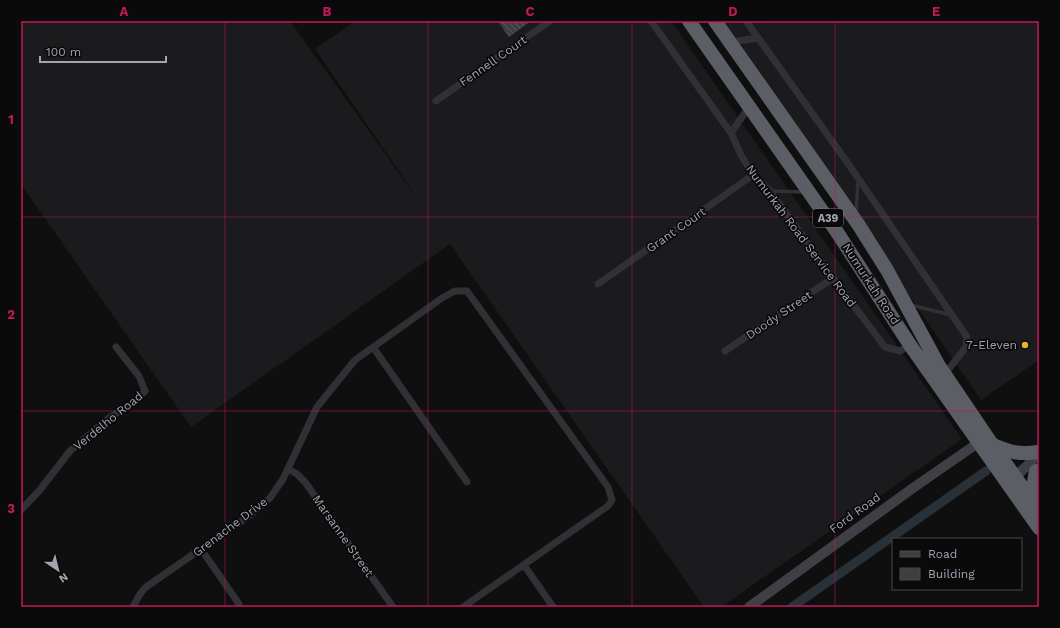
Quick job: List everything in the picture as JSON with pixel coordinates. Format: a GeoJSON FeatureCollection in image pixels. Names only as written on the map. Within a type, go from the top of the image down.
{"type":"FeatureCollection","features":[{"type":"Feature","properties":{"kind":"highway","name":"Numurkah Road"},"geometry":{"type":"LineString","coordinates":[[689,21],[824,212],[854,256],[910,345],[986,442]]}},
{"type":"Feature","properties":{"kind":"highway","name":"Numurkah Road"},"geometry":{"type":"LineString","coordinates":[[715,21],[858,224],[906,303],[944,375],[1014,483],[1039,528]]}},
{"type":"Feature","properties":{"kind":"highway"},"geometry":{"type":"LineString","coordinates":[[818,168],[816,171],[815,183],[824,212]]}},
{"type":"Feature","properties":{"kind":"highway"},"geometry":{"type":"LineString","coordinates":[[910,345],[923,336]]}},
{"type":"Feature","properties":{"kind":"highway"},"geometry":{"type":"LineString","coordinates":[[986,442],[1016,454],[1038,451]]}},
{"type":"Feature","properties":{"kind":"highway"},"geometry":{"type":"LineString","coordinates":[[1037,469],[1034,482],[1038,509]]}},
{"type":"Feature","properties":{"kind":"highway","name":"Numurkah Road"},"geometry":{"type":"LineString","coordinates":[[1014,483],[1038,509]]}},
{"type":"Feature","properties":{"kind":"street","name":"Fennell Court"},"geometry":{"type":"LineString","coordinates":[[436,101],[550,21]]}},
{"type":"Feature","properties":{"kind":"street","name":"Numurkah Road Service Road"},"geometry":{"type":"LineString","coordinates":[[651,21],[731,133],[741,155],[753,175],[770,191],[885,347],[900,351],[910,345]]}},
{"type":"Feature","properties":{"kind":"street"},"geometry":{"type":"LineString","coordinates":[[746,21],[968,337],[966,347],[944,375]]}},
{"type":"Feature","properties":{"kind":"street"},"geometry":{"type":"LineString","coordinates":[[730,42],[758,38]]}},
{"type":"Feature","properties":{"kind":"street"},"geometry":{"type":"LineString","coordinates":[[731,133],[749,107]]}},
{"type":"Feature","properties":{"kind":"street","name":"Grant Court"},"geometry":{"type":"LineString","coordinates":[[598,284],[753,175]]}},
{"type":"Feature","properties":{"kind":"street","name":"Doody Street"},"geometry":{"type":"LineString","coordinates":[[725,351],[833,278]]}},
{"type":"Feature","properties":{"kind":"street","name":"Grenache Drive"},"geometry":{"type":"LineString","coordinates":[[133,607],[140,594],[146,587],[253,513],[270,498],[283,479],[317,407],[355,360],[442,298],[455,291],[467,290],[608,487],[612,500],[608,506],[524,565]]}},
{"type":"Feature","properties":{"kind":"street","name":"Verdelho Road"},"geometry":{"type":"LineString","coordinates":[[21,510],[39,491],[70,451],[109,418],[134,402],[145,391],[139,376],[116,347]]}},
{"type":"Feature","properties":{"kind":"street"},"geometry":{"type":"LineString","coordinates":[[373,347],[467,482]]}},
{"type":"Feature","properties":{"kind":"street","name":"Ford Road"},"geometry":{"type":"LineString","coordinates":[[749,607],[912,488],[986,442]]}},
{"type":"Feature","properties":{"kind":"street"},"geometry":{"type":"LineString","coordinates":[[1014,483],[1038,451]]}},
{"type":"Feature","properties":{"kind":"street","name":"Marsanne Street"},"geometry":{"type":"LineString","coordinates":[[288,469],[298,474],[305,482],[393,607]]}},
{"type":"Feature","properties":{"kind":"street"},"geometry":{"type":"LineString","coordinates":[[1014,483],[1030,477],[1037,469]]}},
{"type":"Feature","properties":{"kind":"street"},"geometry":{"type":"LineString","coordinates":[[201,549],[239,604]]}},
{"type":"Feature","properties":{"kind":"street"},"geometry":{"type":"LineString","coordinates":[[463,607],[524,565],[553,607]]}},
{"type":"Feature","properties":{"kind":"lane"},"geometry":{"type":"LineString","coordinates":[[858,179],[856,210],[858,224]]}},
{"type":"Feature","properties":{"kind":"lane"},"geometry":{"type":"LineString","coordinates":[[770,191],[809,192]]}},
{"type":"Feature","properties":{"kind":"lane"},"geometry":{"type":"LineString","coordinates":[[906,303],[953,316]]}},
{"type":"Feature","properties":{"kind":"shaded area"},"geometry":{"type":"Polygon","coordinates":[[[21,21],[290,21],[427,212],[315,49],[355,21],[671,21],[962,439],[721,607],[704,607],[450,244],[191,427],[21,184],[21,21]]]}},
{"type":"Feature","properties":{"kind":"shaded area"},"geometry":{"type":"Polygon","coordinates":[[[720,21],[1039,21],[1039,360],[981,400],[720,21]]]}},
{"type":"Feature","properties":{"kind":"building"},"geometry":{"type":"Polygon","coordinates":[[[498,21],[531,21],[509,37],[498,21]]]}},
{"type":"Feature","properties":{"kind":"waterway"},"geometry":{"type":"LineString","coordinates":[[792,607],[986,471]]}},
{"type":"Feature","properties":{"kind":"place","name":"7-Eleven"},"geometry":{"type":"Point","coordinates":[1025,345]}}]}
